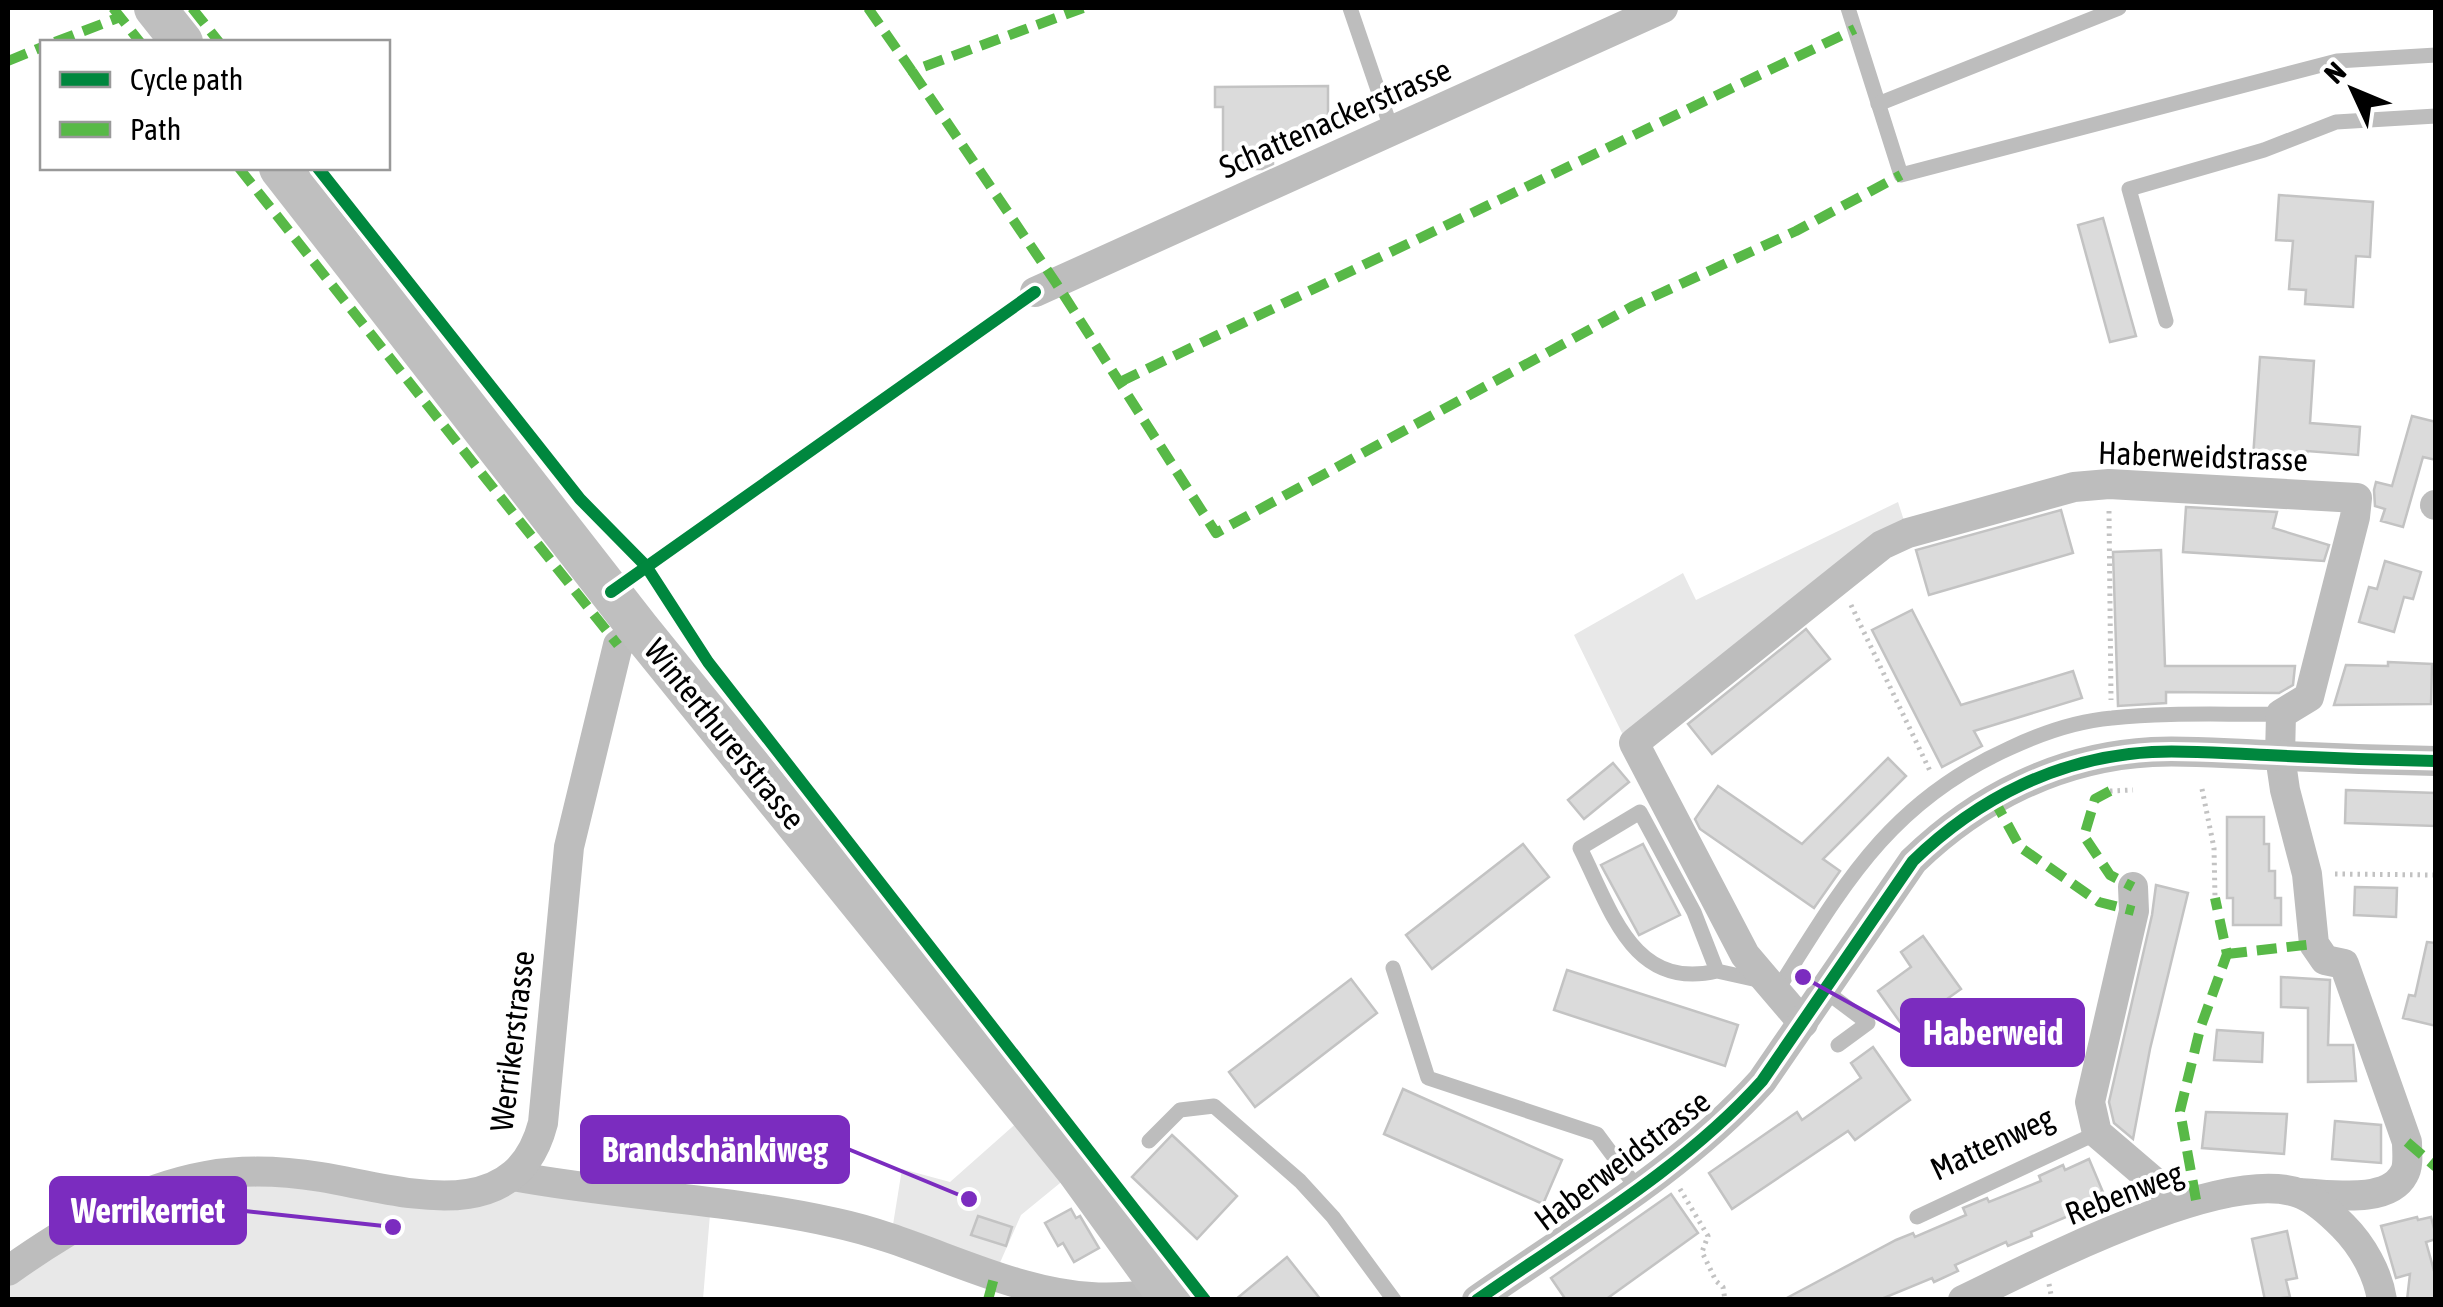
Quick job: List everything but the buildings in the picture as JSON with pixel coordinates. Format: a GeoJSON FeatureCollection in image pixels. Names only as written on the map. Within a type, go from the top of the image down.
{"type":"FeatureCollection","features":[{"type":"Feature","properties":{"kind":"main road"},"geometry":{"type":"LineString","coordinates":[[155,8],[180,40]]}},
{"type":"Feature","properties":{"kind":"main road","name":"Winterthurerstrasse"},"geometry":{"type":"LineString","coordinates":[[282,170],[639,629],[1076,1170],[1169,1296]]}},
{"type":"Feature","properties":{"kind":"street","name":"Schattenackerstrasse"},"geometry":{"type":"LineString","coordinates":[[1035,292],[1663,8]]}},
{"type":"Feature","properties":{"kind":"street","name":"Haberweidstrasse"},"geometry":{"type":"LineString","coordinates":[[1802,1023],[1744,955],[1634,743],[1882,544],[1908,533],[2074,488],[2109,484],[2357,498],[2309,696],[2281,714]]}},
{"type":"Feature","properties":{"kind":"street","name":"Werrikerstrasse"},"geometry":{"type":"LineString","coordinates":[[8,1271],[57,1238],[134,1198],[205,1176],[278,1172],[437,1196],[493,1188],[513,1176],[538,1144],[543,1123],[569,847],[618,645],[639,629]]}},
{"type":"Feature","properties":{"kind":"street"},"geometry":{"type":"LineString","coordinates":[[2281,714],[2280,756],[2285,790],[2307,874]]}},
{"type":"Feature","properties":{"kind":"street","name":"Haberweidstrasse"},"geometry":{"type":"LineString","coordinates":[[1477,1300],[1666,1166],[1738,1108],[1762,1081],[1913,861],[1942,834],[1993,798],[2066,768],[2134,754],[2436,762]]}},
{"type":"Feature","properties":{"kind":"street","name":"Rebenweg"},"geometry":{"type":"LineString","coordinates":[[1964,1300],[2180,1204],[2256,1188],[2366,1194],[2393,1187],[2406,1171],[2407,1142],[2344,964],[2325,960],[2314,944],[2307,874]]}},
{"type":"Feature","properties":{"kind":"street","name":"Mattenweg"},"geometry":{"type":"LineString","coordinates":[[2132,887],[2134,911],[2090,1102],[2097,1133],[2180,1204]]}},
{"type":"Feature","properties":{"kind":"street"},"geometry":{"type":"LineString","coordinates":[[513,1176],[560,1185],[679,1197],[842,1224],[1058,1292],[1091,1298],[1169,1296]]}},
{"type":"Feature","properties":{"kind":"street"},"geometry":{"type":"LineString","coordinates":[[2300,1193],[2332,1215],[2356,1239],[2382,1300]]}},
{"type":"Feature","properties":{"kind":"lane"},"geometry":{"type":"LineString","coordinates":[[1350,8],[1392,131]]}},
{"type":"Feature","properties":{"kind":"lane"},"geometry":{"type":"LineString","coordinates":[[1848,8],[1901,175],[2337,61],[2436,55]]}},
{"type":"Feature","properties":{"kind":"lane"},"geometry":{"type":"LineString","coordinates":[[1878,104],[2119,8]]}},
{"type":"Feature","properties":{"kind":"lane"},"geometry":{"type":"LineString","coordinates":[[2166,321],[2130,190],[2264,150],[2336,122],[2436,116]]}},
{"type":"Feature","properties":{"kind":"lane"},"geometry":{"type":"LineString","coordinates":[[1717,971],[1694,912],[1640,812],[1580,848],[1632,950],[1662,970],[1695,976],[1717,971],[1771,987],[1844,883],[1892,825],[1938,787],[1975,764],[2047,731],[2112,718],[2281,714]]}},
{"type":"Feature","properties":{"kind":"lane"},"geometry":{"type":"LineString","coordinates":[[1392,968],[1428,1078],[1597,1134],[1636,1188]]}},
{"type":"Feature","properties":{"kind":"lane"},"geometry":{"type":"LineString","coordinates":[[1824,990],[1868,1024],[1838,1045]]}},
{"type":"Feature","properties":{"kind":"lane"},"geometry":{"type":"LineString","coordinates":[[1149,1141],[1180,1110],[1214,1106],[1300,1181],[1333,1217],[1394,1300]]}},
{"type":"Feature","properties":{"kind":"lane","name":"Mattenweg"},"geometry":{"type":"LineString","coordinates":[[1917,1217],[2097,1133]]}},
{"type":"Feature","properties":{"kind":"path"},"geometry":{"type":"LineString","coordinates":[[2109,484],[2112,718]]}},
{"type":"Feature","properties":{"kind":"path"},"geometry":{"type":"LineString","coordinates":[[1833,583],[1855,611],[1938,787]]}},
{"type":"Feature","properties":{"kind":"path"},"geometry":{"type":"LineString","coordinates":[[2202,789],[2214,848],[2215,898]]}},
{"type":"Feature","properties":{"kind":"path"},"geometry":{"type":"LineString","coordinates":[[2110,791],[2133,790]]}},
{"type":"Feature","properties":{"kind":"path"},"geometry":{"type":"LineString","coordinates":[[2307,874],[2436,876]]}},
{"type":"Feature","properties":{"kind":"path"},"geometry":{"type":"LineString","coordinates":[[1666,1166],[1708,1236],[1702,1252],[1716,1280],[1724,1287],[1725,1300]]}},
{"type":"Feature","properties":{"kind":"shaded area"},"geometry":{"type":"Polygon","coordinates":[[[1898,502],[1908,533],[1731,665],[1622,733],[1574,635],[1683,573],[1696,600],[1898,502]]]}},
{"type":"Feature","properties":{"kind":"shaded area"},"geometry":{"type":"Polygon","coordinates":[[[1028,1113],[1076,1170],[1021,1215],[995,1274],[891,1237],[902,1169],[950,1182],[1028,1113]]]}},
{"type":"Feature","properties":{"kind":"shaded area"},"geometry":{"type":"Polygon","coordinates":[[[168,1185],[493,1188],[711,1202],[703,1299],[8,1300],[8,1271],[168,1185]]]}},
{"type":"Feature","properties":{"kind":"marked path"},"geometry":{"type":"LineString","coordinates":[[113,8],[138,40]]}},
{"type":"Feature","properties":{"kind":"marked path"},"geometry":{"type":"LineString","coordinates":[[192,8],[217,40]]}},
{"type":"Feature","properties":{"kind":"marked path"},"geometry":{"type":"LineString","coordinates":[[868,8],[912,71],[1083,8]]}},
{"type":"Feature","properties":{"kind":"marked path"},"geometry":{"type":"LineString","coordinates":[[60,40],[120,17]]}},
{"type":"Feature","properties":{"kind":"marked path"},"geometry":{"type":"LineString","coordinates":[[1120,382],[1855,29]]}},
{"type":"Feature","properties":{"kind":"marked path"},"geometry":{"type":"LineString","coordinates":[[8,61],[40,48]]}},
{"type":"Feature","properties":{"kind":"marked path"},"geometry":{"type":"LineString","coordinates":[[912,71],[1056,283],[1216,533],[1633,306],[1796,231],[1901,175]]}},
{"type":"Feature","properties":{"kind":"marked path"},"geometry":{"type":"LineString","coordinates":[[241,170],[618,645]]}},
{"type":"Feature","properties":{"kind":"marked path"},"geometry":{"type":"LineString","coordinates":[[2110,791],[2095,799],[2084,836],[2110,875],[2133,887]]}},
{"type":"Feature","properties":{"kind":"marked path"},"geometry":{"type":"LineString","coordinates":[[1993,798],[2020,847],[2099,902],[2134,911]]}},
{"type":"Feature","properties":{"kind":"marked path"},"geometry":{"type":"LineString","coordinates":[[2196,1200],[2180,1111],[2200,1029],[2227,954],[2215,898]]}},
{"type":"Feature","properties":{"kind":"marked path"},"geometry":{"type":"LineString","coordinates":[[2227,954],[2314,944]]}},
{"type":"Feature","properties":{"kind":"marked path"},"geometry":{"type":"LineString","coordinates":[[2407,1142],[2436,1167]]}},
{"type":"Feature","properties":{"kind":"marked path"},"geometry":{"type":"LineString","coordinates":[[988,1300],[995,1274]]}},
{"type":"Feature","properties":{"kind":"cycle path"},"geometry":{"type":"LineString","coordinates":[[320,170],[580,499],[646,566],[708,662],[1205,1300]]}},
{"type":"Feature","properties":{"kind":"cycle path"},"geometry":{"type":"LineString","coordinates":[[611,592],[1035,292]]}},
{"type":"Feature","properties":{"kind":"cycle path"},"geometry":{"type":"LineString","coordinates":[[1477,1300],[1663,1171],[1731,1113],[1762,1081],[1913,861],[1938,838],[1993,800],[2085,762],[2152,752],[2436,761]]}},
{"type":"Feature","properties":{"kind":"place","name":"Haberweid"},"geometry":{"type":"Point","coordinates":[1803,977]}},
{"type":"Feature","properties":{"kind":"place","name":"Brandschänkiweg"},"geometry":{"type":"Point","coordinates":[969,1199]}},
{"type":"Feature","properties":{"kind":"place","name":"Werrikerriet"},"geometry":{"type":"Point","coordinates":[393,1227]}}]}
